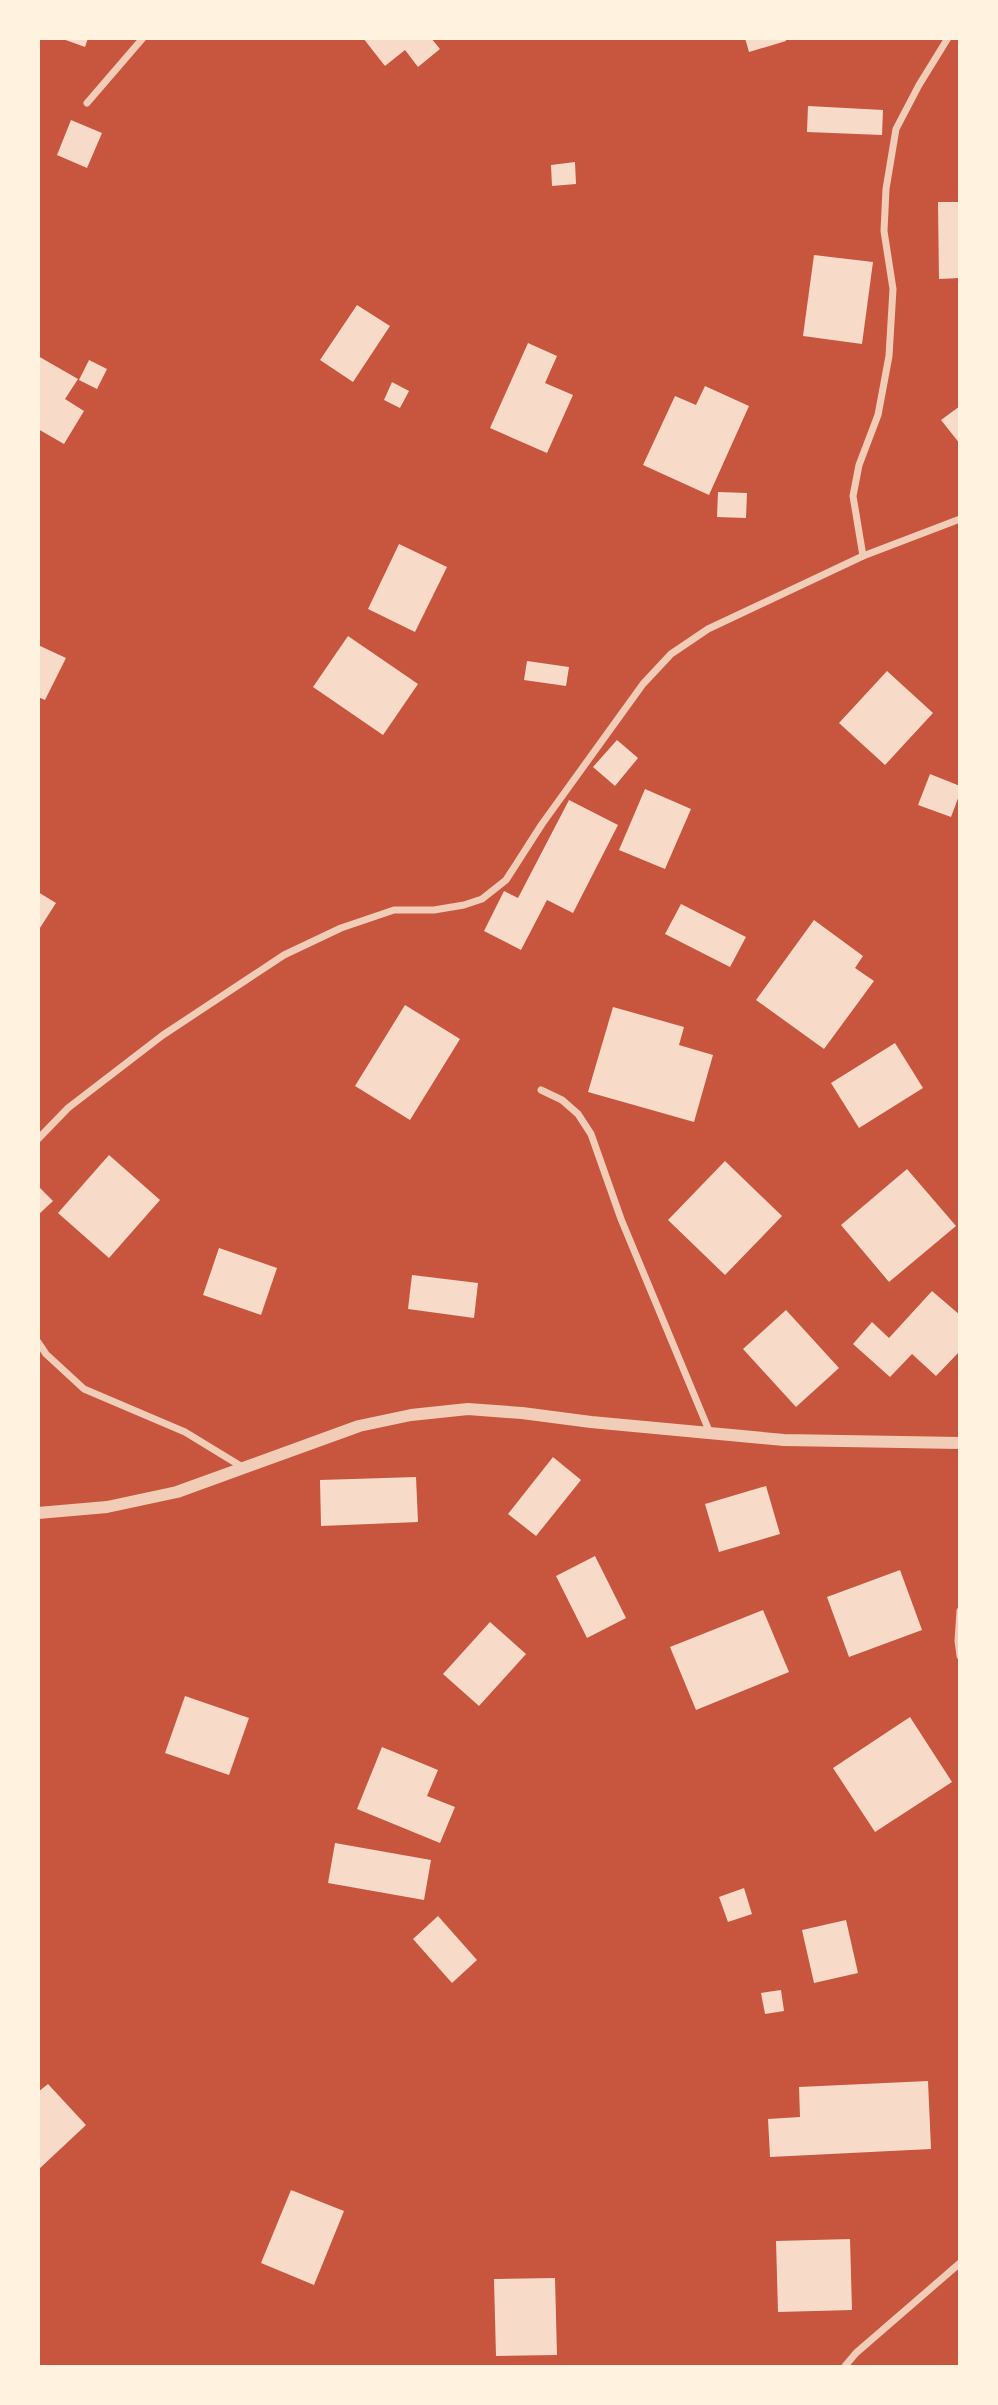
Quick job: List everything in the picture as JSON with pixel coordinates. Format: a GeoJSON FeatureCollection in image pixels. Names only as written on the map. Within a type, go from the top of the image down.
{"type":"FeatureCollection","features":[{"type":"Feature","properties":{"kind":"street"},"geometry":{"type":"LineString","coordinates":[[87,103],[143,38]]}},
{"type":"Feature","properties":{"kind":"street"},"geometry":{"type":"LineString","coordinates":[[863,556],[853,496],[859,466],[878,415],[889,356],[893,289],[884,231],[886,189],[896,129],[948,38]]}},
{"type":"Feature","properties":{"kind":"street"},"geometry":{"type":"LineString","coordinates":[[38,1139],[68,1108],[163,1035],[284,955],[341,928],[394,910],[434,909],[464,905],[482,899],[506,880],[542,824],[643,684],[671,654],[708,629],[863,556],[960,520]]}},
{"type":"Feature","properties":{"kind":"street"},"geometry":{"type":"LineString","coordinates":[[541,1090],[562,1100],[578,1114],[591,1134],[621,1219],[710,1433]]}},
{"type":"Feature","properties":{"kind":"street"},"geometry":{"type":"LineString","coordinates":[[38,1342],[46,1354],[84,1389],[185,1432],[244,1468]]}},
{"type":"Feature","properties":{"kind":"street"},"geometry":{"type":"LineString","coordinates":[[38,1513],[107,1507],[177,1492],[359,1426],[411,1415],[468,1409],[783,1440],[960,1443]]}},
{"type":"Feature","properties":{"kind":"street"},"geometry":{"type":"LineString","coordinates":[[960,1611],[960,1656]]}},
{"type":"Feature","properties":{"kind":"street"},"geometry":{"type":"LineString","coordinates":[[845,2367],[856,2353],[960,2263]]}},
{"type":"Feature","properties":{"kind":"building"},"geometry":{"type":"Polygon","coordinates":[[[60,38],[88,38],[85,47],[60,38]]]}},
{"type":"Feature","properties":{"kind":"building"},"geometry":{"type":"Polygon","coordinates":[[[363,38],[431,38],[440,49],[418,67],[405,50],[385,66],[363,38]]]}},
{"type":"Feature","properties":{"kind":"building"},"geometry":{"type":"Polygon","coordinates":[[[745,38],[786,38],[786,41],[749,52],[745,38]]]}},
{"type":"Feature","properties":{"kind":"building"},"geometry":{"type":"Polygon","coordinates":[[[808,106],[883,110],[882,135],[807,132],[808,106]]]}},
{"type":"Feature","properties":{"kind":"building"},"geometry":{"type":"Polygon","coordinates":[[[71,120],[102,133],[87,168],[57,155],[71,120]]]}},
{"type":"Feature","properties":{"kind":"building"},"geometry":{"type":"Polygon","coordinates":[[[575,162],[576,184],[552,186],[551,165],[575,162]]]}},
{"type":"Feature","properties":{"kind":"building"},"geometry":{"type":"Polygon","coordinates":[[[938,202],[960,202],[960,278],[939,279],[938,202]]]}},
{"type":"Feature","properties":{"kind":"building"},"geometry":{"type":"Polygon","coordinates":[[[814,255],[873,262],[862,344],[803,336],[814,255]]]}},
{"type":"Feature","properties":{"kind":"building"},"geometry":{"type":"Polygon","coordinates":[[[357,305],[390,326],[353,382],[320,360],[357,305]]]}},
{"type":"Feature","properties":{"kind":"building"},"geometry":{"type":"Polygon","coordinates":[[[528,343],[557,356],[545,383],[573,395],[547,453],[490,428],[528,343]]]}},
{"type":"Feature","properties":{"kind":"building"},"geometry":{"type":"Polygon","coordinates":[[[38,356],[78,379],[65,399],[84,411],[64,444],[38,429],[38,356]]]}},
{"type":"Feature","properties":{"kind":"building"},"geometry":{"type":"Polygon","coordinates":[[[89,360],[107,369],[97,389],[79,380],[89,360]]]}},
{"type":"Feature","properties":{"kind":"building"},"geometry":{"type":"Polygon","coordinates":[[[392,382],[409,391],[400,408],[384,400],[392,382]]]}},
{"type":"Feature","properties":{"kind":"building"},"geometry":{"type":"Polygon","coordinates":[[[705,386],[749,406],[709,495],[643,465],[675,396],[696,405],[705,386]]]}},
{"type":"Feature","properties":{"kind":"building"},"geometry":{"type":"Polygon","coordinates":[[[960,406],[960,444],[941,420],[960,406]]]}},
{"type":"Feature","properties":{"kind":"building"},"geometry":{"type":"Polygon","coordinates":[[[718,492],[747,493],[746,518],[717,517],[718,492]]]}},
{"type":"Feature","properties":{"kind":"building"},"geometry":{"type":"Polygon","coordinates":[[[399,544],[447,567],[415,632],[368,609],[399,544]]]}},
{"type":"Feature","properties":{"kind":"building"},"geometry":{"type":"Polygon","coordinates":[[[348,636],[418,684],[383,735],[313,687],[348,636]]]}},
{"type":"Feature","properties":{"kind":"building"},"geometry":{"type":"Polygon","coordinates":[[[38,645],[66,658],[45,700],[38,697],[38,645]]]}},
{"type":"Feature","properties":{"kind":"building"},"geometry":{"type":"Polygon","coordinates":[[[527,661],[569,667],[566,686],[524,680],[527,661]]]}},
{"type":"Feature","properties":{"kind":"building"},"geometry":{"type":"Polygon","coordinates":[[[887,671],[933,713],[885,765],[839,723],[887,671]]]}},
{"type":"Feature","properties":{"kind":"building"},"geometry":{"type":"Polygon","coordinates":[[[617,740],[638,758],[615,786],[593,767],[617,740]]]}},
{"type":"Feature","properties":{"kind":"building"},"geometry":{"type":"Polygon","coordinates":[[[930,774],[960,786],[951,817],[918,805],[930,774]]]}},
{"type":"Feature","properties":{"kind":"building"},"geometry":{"type":"Polygon","coordinates":[[[645,789],[691,809],[665,869],[619,850],[645,789]]]}},
{"type":"Feature","properties":{"kind":"building"},"geometry":{"type":"Polygon","coordinates":[[[569,800],[618,825],[573,913],[547,900],[521,950],[484,931],[504,891],[518,898],[569,800]]]}},
{"type":"Feature","properties":{"kind":"building"},"geometry":{"type":"Polygon","coordinates":[[[38,892],[56,903],[38,931],[38,892]]]}},
{"type":"Feature","properties":{"kind":"building"},"geometry":{"type":"Polygon","coordinates":[[[681,904],[746,937],[730,967],[665,934],[681,904]]]}},
{"type":"Feature","properties":{"kind":"building"},"geometry":{"type":"Polygon","coordinates":[[[814,920],[863,956],[855,968],[874,981],[824,1049],[756,1000],[814,920]]]}},
{"type":"Feature","properties":{"kind":"building"},"geometry":{"type":"Polygon","coordinates":[[[405,1005],[460,1039],[410,1120],[355,1086],[405,1005]]]}},
{"type":"Feature","properties":{"kind":"building"},"geometry":{"type":"Polygon","coordinates":[[[613,1007],[684,1027],[679,1045],[713,1055],[694,1122],[588,1092],[613,1007]]]}},
{"type":"Feature","properties":{"kind":"building"},"geometry":{"type":"Polygon","coordinates":[[[895,1043],[923,1088],[859,1128],[831,1083],[895,1043]]]}},
{"type":"Feature","properties":{"kind":"building"},"geometry":{"type":"Polygon","coordinates":[[[109,1155],[160,1200],[109,1258],[58,1213],[109,1155]]]}},
{"type":"Feature","properties":{"kind":"building"},"geometry":{"type":"Polygon","coordinates":[[[725,1161],[782,1216],[725,1275],[668,1220],[725,1161]]]}},
{"type":"Feature","properties":{"kind":"building"},"geometry":{"type":"Polygon","coordinates":[[[907,1169],[956,1226],[889,1282],[841,1225],[907,1169]]]}},
{"type":"Feature","properties":{"kind":"building"},"geometry":{"type":"Polygon","coordinates":[[[38,1186],[53,1201],[38,1215],[38,1186]]]}},
{"type":"Feature","properties":{"kind":"building"},"geometry":{"type":"Polygon","coordinates":[[[219,1248],[277,1268],[261,1315],[203,1295],[219,1248]]]}},
{"type":"Feature","properties":{"kind":"building"},"geometry":{"type":"Polygon","coordinates":[[[412,1275],[478,1283],[474,1318],[408,1309],[412,1275]]]}},
{"type":"Feature","properties":{"kind":"building"},"geometry":{"type":"Polygon","coordinates":[[[932,1291],[960,1315],[960,1351],[936,1376],[912,1354],[890,1377],[853,1344],[872,1322],[889,1338],[932,1291]]]}},
{"type":"Feature","properties":{"kind":"building"},"geometry":{"type":"Polygon","coordinates":[[[786,1310],[839,1368],[796,1407],[743,1349],[786,1310]]]}},
{"type":"Feature","properties":{"kind":"building"},"geometry":{"type":"Polygon","coordinates":[[[553,1457],[581,1480],[536,1536],[508,1514],[553,1457]]]}},
{"type":"Feature","properties":{"kind":"building"},"geometry":{"type":"Polygon","coordinates":[[[416,1477],[418,1522],[321,1526],[320,1480],[416,1477]]]}},
{"type":"Feature","properties":{"kind":"building"},"geometry":{"type":"Polygon","coordinates":[[[766,1486],[780,1534],[719,1552],[705,1504],[766,1486]]]}},
{"type":"Feature","properties":{"kind":"building"},"geometry":{"type":"Polygon","coordinates":[[[595,1556],[626,1618],[587,1638],[556,1576],[595,1556]]]}},
{"type":"Feature","properties":{"kind":"building"},"geometry":{"type":"Polygon","coordinates":[[[900,1570],[922,1630],[849,1657],[827,1597],[900,1570]]]}},
{"type":"Feature","properties":{"kind":"building"},"geometry":{"type":"Polygon","coordinates":[[[763,1610],[789,1672],[696,1710],[670,1647],[763,1610]]]}},
{"type":"Feature","properties":{"kind":"building"},"geometry":{"type":"Polygon","coordinates":[[[490,1622],[526,1654],[479,1706],[443,1674],[490,1622]]]}},
{"type":"Feature","properties":{"kind":"building"},"geometry":{"type":"Polygon","coordinates":[[[185,1696],[249,1718],[229,1775],[165,1753],[185,1696]]]}},
{"type":"Feature","properties":{"kind":"building"},"geometry":{"type":"Polygon","coordinates":[[[910,1717],[952,1782],[875,1832],[833,1768],[910,1717]]]}},
{"type":"Feature","properties":{"kind":"building"},"geometry":{"type":"Polygon","coordinates":[[[382,1747],[438,1770],[427,1796],[455,1807],[440,1843],[357,1809],[382,1747]]]}},
{"type":"Feature","properties":{"kind":"building"},"geometry":{"type":"Polygon","coordinates":[[[335,1843],[431,1860],[424,1900],[328,1883],[335,1843]]]}},
{"type":"Feature","properties":{"kind":"building"},"geometry":{"type":"Polygon","coordinates":[[[744,1888],[752,1914],[728,1922],[719,1897],[744,1888]]]}},
{"type":"Feature","properties":{"kind":"building"},"geometry":{"type":"Polygon","coordinates":[[[438,1916],[477,1960],[452,1983],[413,1939],[438,1916]]]}},
{"type":"Feature","properties":{"kind":"building"},"geometry":{"type":"Polygon","coordinates":[[[846,1920],[858,1973],[814,1983],[802,1930],[846,1920]]]}},
{"type":"Feature","properties":{"kind":"building"},"geometry":{"type":"Polygon","coordinates":[[[781,1990],[784,2011],[765,2014],[761,1993],[781,1990]]]}},
{"type":"Feature","properties":{"kind":"building"},"geometry":{"type":"Polygon","coordinates":[[[928,2081],[931,2149],[770,2157],[768,2119],[800,2117],[799,2087],[928,2081]]]}},
{"type":"Feature","properties":{"kind":"building"},"geometry":{"type":"Polygon","coordinates":[[[48,2084],[86,2125],[38,2170],[38,2092],[48,2084]]]}},
{"type":"Feature","properties":{"kind":"building"},"geometry":{"type":"Polygon","coordinates":[[[291,2190],[344,2211],[314,2285],[261,2263],[291,2190]]]}},
{"type":"Feature","properties":{"kind":"building"},"geometry":{"type":"Polygon","coordinates":[[[850,2239],[852,2310],[778,2312],[776,2241],[850,2239]]]}},
{"type":"Feature","properties":{"kind":"building"},"geometry":{"type":"Polygon","coordinates":[[[555,2278],[557,2355],[496,2356],[494,2279],[555,2278]]]}}]}
